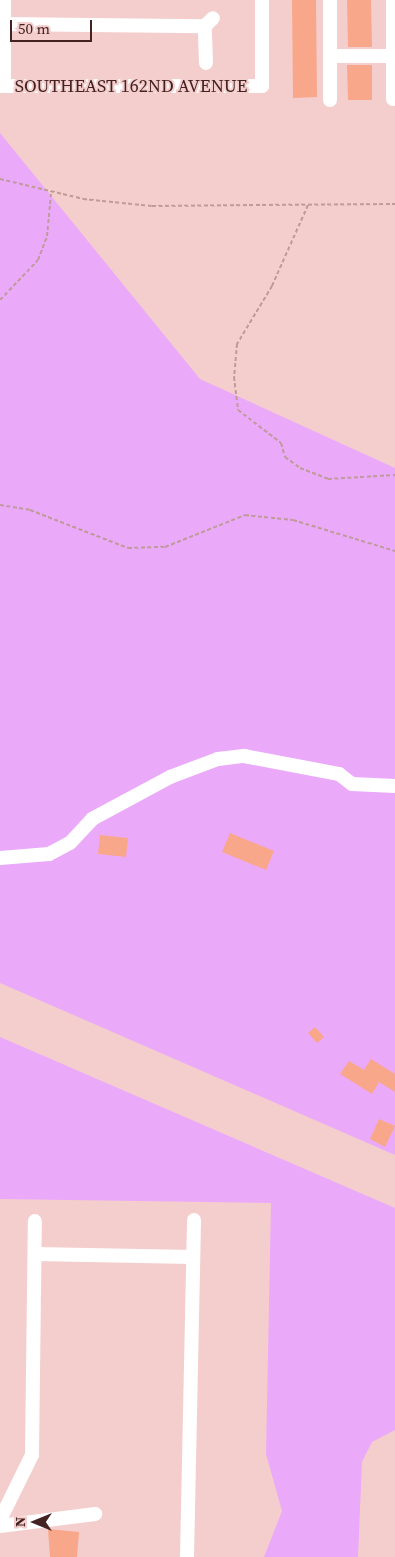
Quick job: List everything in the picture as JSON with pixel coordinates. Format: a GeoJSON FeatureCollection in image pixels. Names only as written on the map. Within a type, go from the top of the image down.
{"type":"FeatureCollection","features":[{"type":"Feature","properties":{"kind":"street"},"geometry":{"type":"LineString","coordinates":[[2,86],[4,0]]}},
{"type":"Feature","properties":{"kind":"street","name":"SOUTHEAST 162ND AVENUE"},"geometry":{"type":"LineString","coordinates":[[2,86],[262,86],[262,0]]}},
{"type":"Feature","properties":{"kind":"street"},"geometry":{"type":"LineString","coordinates":[[330,0],[330,100]]}},
{"type":"Feature","properties":{"kind":"street"},"geometry":{"type":"LineString","coordinates":[[393,0],[393,99]]}},
{"type":"Feature","properties":{"kind":"street"},"geometry":{"type":"LineString","coordinates":[[2,24],[209,22],[206,62]]}},
{"type":"Feature","properties":{"kind":"street"},"geometry":{"type":"LineString","coordinates":[[330,56],[393,56]]}},
{"type":"Feature","properties":{"kind":"street"},"geometry":{"type":"LineString","coordinates":[[0,858],[49,854],[70,843],[92,818],[170,777],[218,759],[244,756],[339,774],[352,784],[395,786]]}},
{"type":"Feature","properties":{"kind":"street"},"geometry":{"type":"LineString","coordinates":[[187,1557],[194,1220]]}},
{"type":"Feature","properties":{"kind":"street"},"geometry":{"type":"LineString","coordinates":[[0,1520],[32,1455],[35,1221]]}},
{"type":"Feature","properties":{"kind":"street"},"geometry":{"type":"LineString","coordinates":[[35,1254],[193,1257]]}},
{"type":"Feature","properties":{"kind":"street"},"geometry":{"type":"LineString","coordinates":[[0,1526],[95,1514]]}},
{"type":"Feature","properties":{"kind":"path"},"geometry":{"type":"LineString","coordinates":[[0,179],[51,194],[152,206],[395,204]]}},
{"type":"Feature","properties":{"kind":"path"},"geometry":{"type":"LineString","coordinates":[[0,300],[38,260],[47,236],[51,194]]}},
{"type":"Feature","properties":{"kind":"path"},"geometry":{"type":"LineString","coordinates":[[308,205],[272,286],[237,344],[234,377],[238,410],[281,442],[286,457],[300,468],[328,479],[395,475]]}},
{"type":"Feature","properties":{"kind":"path"},"geometry":{"type":"LineString","coordinates":[[0,505],[30,510],[128,548],[165,547],[245,515],[292,520],[395,551]]}},
{"type":"Feature","properties":{"kind":"shaded area"},"geometry":{"type":"Polygon","coordinates":[[[0,133],[200,379],[395,468],[395,1155],[0,983],[0,133]]]}},
{"type":"Feature","properties":{"kind":"shaded area"},"geometry":{"type":"Polygon","coordinates":[[[0,1037],[395,1208],[395,1430],[372,1442],[362,1462],[358,1557],[264,1557],[282,1511],[266,1454],[271,1203],[0,1199],[0,1037]]]}},
{"type":"Feature","properties":{"kind":"building"},"geometry":{"type":"Polygon","coordinates":[[[292,0],[316,0],[317,97],[293,98],[292,0]]]}},
{"type":"Feature","properties":{"kind":"building"},"geometry":{"type":"Polygon","coordinates":[[[347,0],[371,0],[372,47],[348,47],[347,0]]]}},
{"type":"Feature","properties":{"kind":"building"},"geometry":{"type":"Polygon","coordinates":[[[347,65],[372,65],[372,100],[348,100],[347,65]]]}},
{"type":"Feature","properties":{"kind":"building"},"geometry":{"type":"Polygon","coordinates":[[[230,833],[274,851],[266,870],[222,852],[230,833]]]}},
{"type":"Feature","properties":{"kind":"building"},"geometry":{"type":"Polygon","coordinates":[[[100,835],[128,838],[126,857],[98,854],[100,835]]]}},
{"type":"Feature","properties":{"kind":"building"},"geometry":{"type":"Polygon","coordinates":[[[315,1027],[324,1037],[317,1043],[308,1033],[315,1027]]]}},
{"type":"Feature","properties":{"kind":"building"},"geometry":{"type":"Polygon","coordinates":[[[371,1059],[395,1074],[395,1092],[379,1082],[372,1094],[340,1074],[349,1061],[364,1070],[371,1059]]]}},
{"type":"Feature","properties":{"kind":"building"},"geometry":{"type":"Polygon","coordinates":[[[379,1119],[395,1126],[385,1147],[370,1139],[379,1119]]]}},
{"type":"Feature","properties":{"kind":"building"},"geometry":{"type":"Polygon","coordinates":[[[48,1529],[79,1532],[77,1557],[50,1557],[48,1529]]]}}]}
